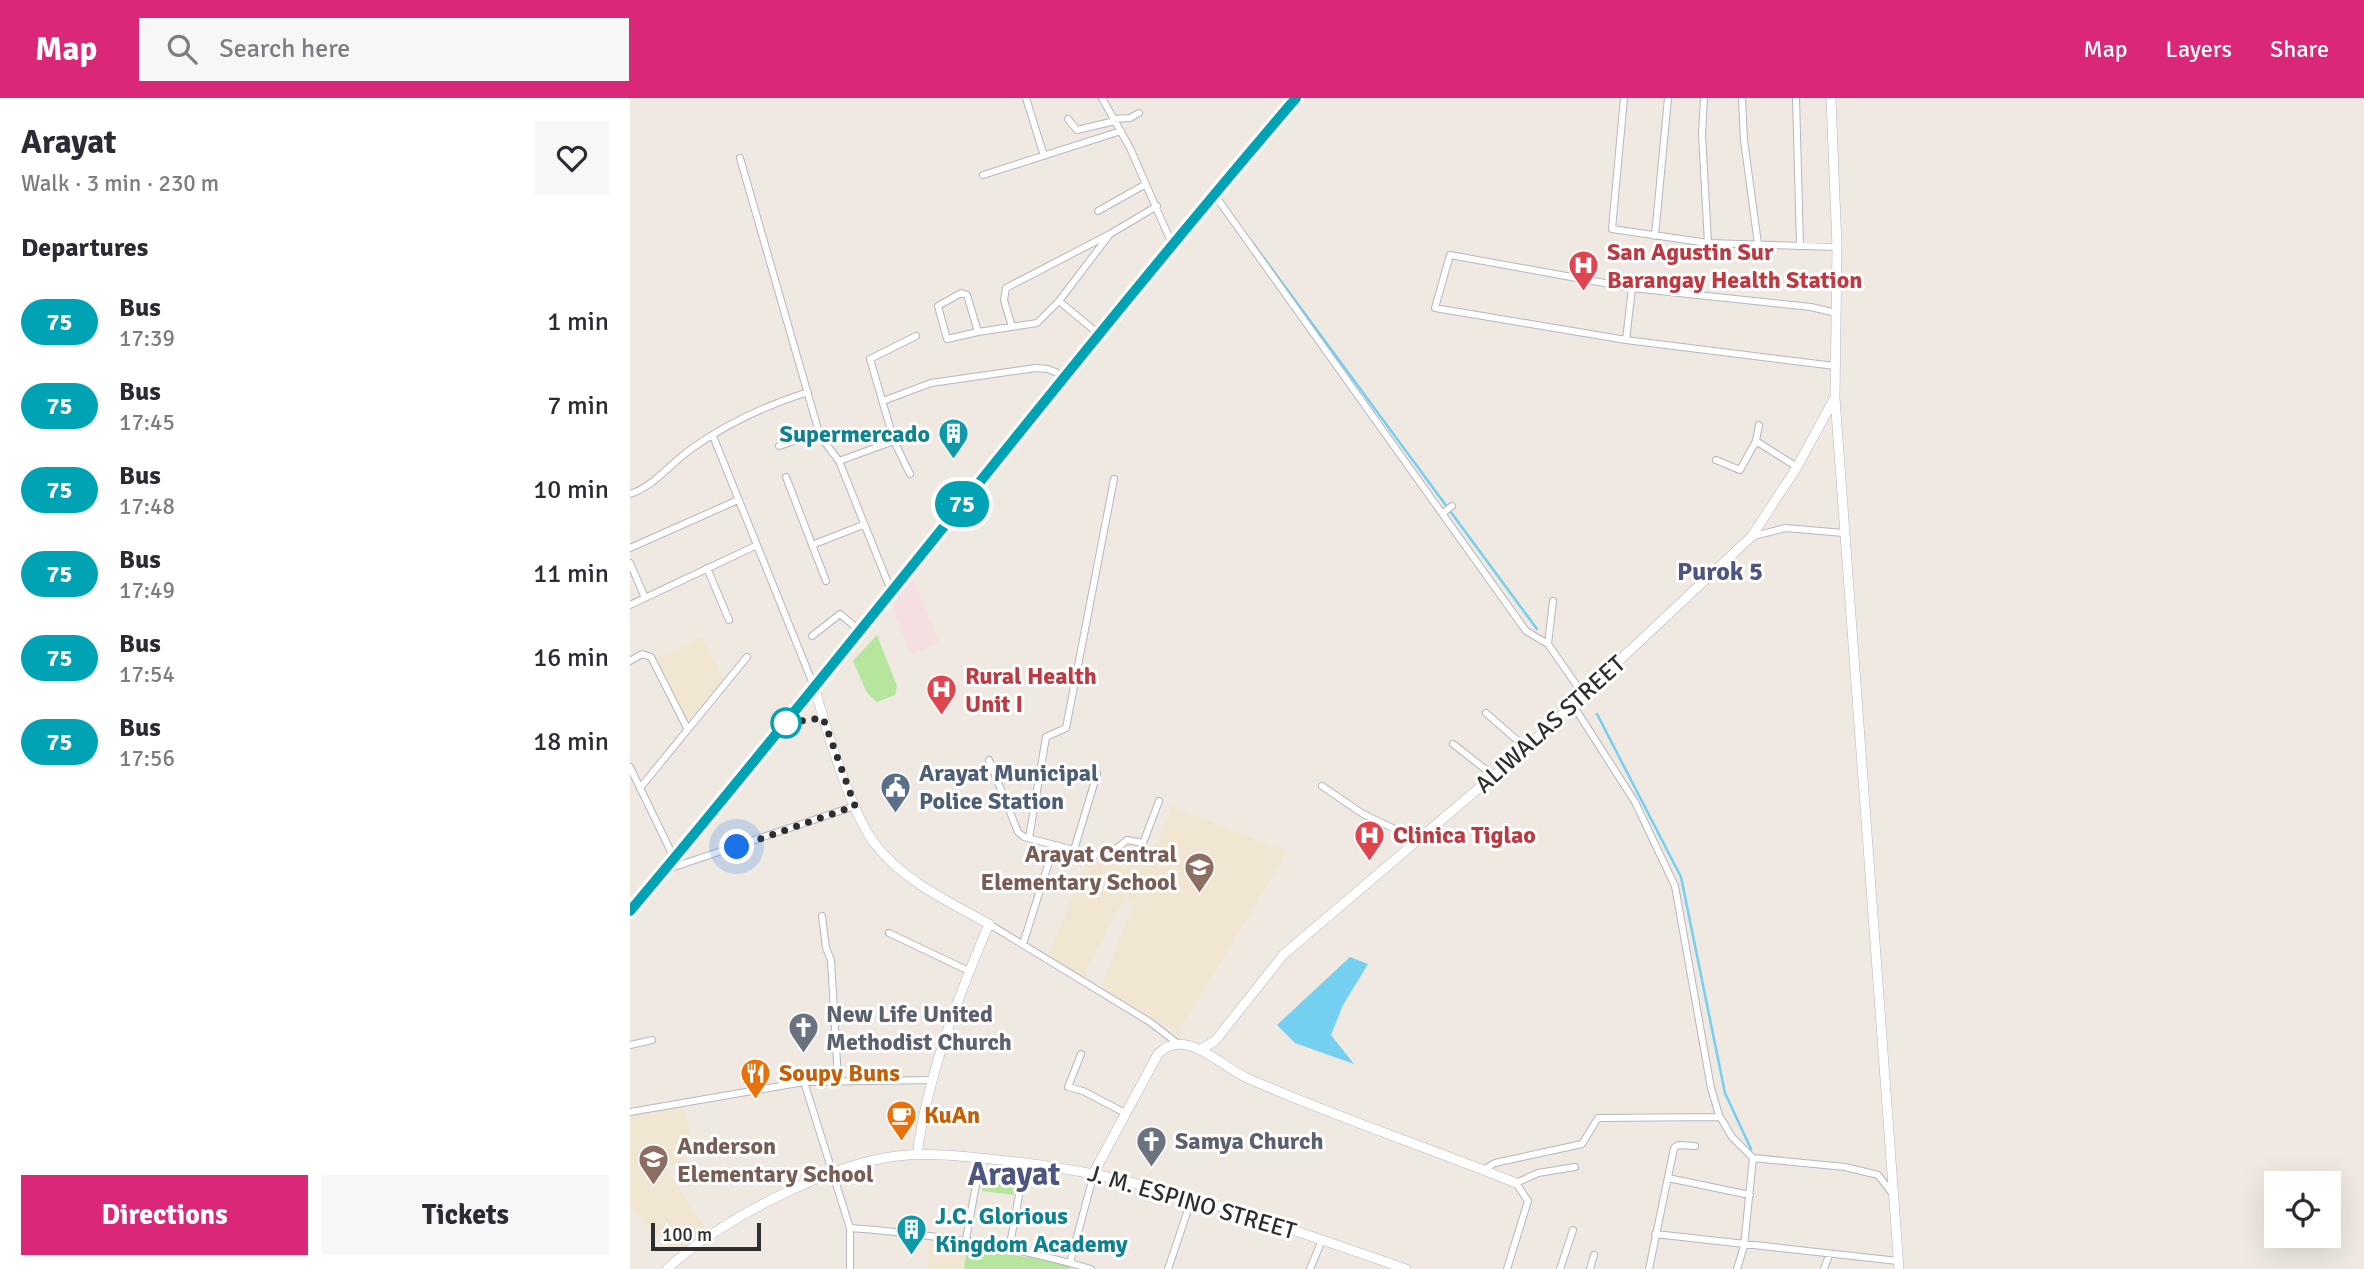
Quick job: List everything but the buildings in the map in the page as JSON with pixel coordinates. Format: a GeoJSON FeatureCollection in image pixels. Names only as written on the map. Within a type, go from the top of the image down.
{"type":"FeatureCollection","features":[{"type":"Feature","properties":{"kind":"highway"},"geometry":{"type":"LineString","coordinates":[[630,911],[1101,336],[1172,244],[1296,98]]}},
{"type":"Feature","properties":{"kind":"street"},"geometry":{"type":"LineString","coordinates":[[1027,98],[1044,156]]}},
{"type":"Feature","properties":{"kind":"street"},"geometry":{"type":"LineString","coordinates":[[1102,98],[1157,206],[1172,244]]}},
{"type":"Feature","properties":{"kind":"street"},"geometry":{"type":"LineString","coordinates":[[1624,98],[1611,227],[1708,243],[1837,247]]}},
{"type":"Feature","properties":{"kind":"street"},"geometry":{"type":"LineString","coordinates":[[1656,236],[1668,98]]}},
{"type":"Feature","properties":{"kind":"street"},"geometry":{"type":"LineString","coordinates":[[1704,98],[1702,154],[1708,243]]}},
{"type":"Feature","properties":{"kind":"street"},"geometry":{"type":"LineString","coordinates":[[1742,98],[1744,139],[1758,244]]}},
{"type":"Feature","properties":{"kind":"street"},"geometry":{"type":"LineString","coordinates":[[1796,98],[1800,245]]}},
{"type":"Feature","properties":{"kind":"street"},"geometry":{"type":"LineString","coordinates":[[1656,1234],[1898,1265],[1835,398],[1837,247],[1831,98]]}},
{"type":"Feature","properties":{"kind":"street"},"geometry":{"type":"LineString","coordinates":[[1068,119],[1077,130],[1130,118],[1139,113]]}},
{"type":"Feature","properties":{"kind":"street"},"geometry":{"type":"LineString","coordinates":[[983,175],[1121,131]]}},
{"type":"Feature","properties":{"kind":"street"},"geometry":{"type":"LineString","coordinates":[[740,158],[819,433],[839,461],[892,593]]}},
{"type":"Feature","properties":{"kind":"street"},"geometry":{"type":"LineString","coordinates":[[1098,211],[1146,184]]}},
{"type":"Feature","properties":{"kind":"street"},"geometry":{"type":"LineString","coordinates":[[1214,194],[1444,512],[1526,632],[1548,645],[1582,693]]}},
{"type":"Feature","properties":{"kind":"street"},"geometry":{"type":"LineString","coordinates":[[1012,327],[1004,300],[1006,288],[1110,234],[1157,206]]}},
{"type":"Feature","properties":{"kind":"street"},"geometry":{"type":"LineString","coordinates":[[978,332],[967,295],[961,293],[938,306],[947,339],[1037,323],[1059,301],[1110,234]]}},
{"type":"Feature","properties":{"kind":"street"},"geometry":{"type":"LineString","coordinates":[[1835,366],[1626,340],[1435,308],[1450,255],[1632,288],[1811,307],[1836,313]]}},
{"type":"Feature","properties":{"kind":"street"},"geometry":{"type":"LineString","coordinates":[[1626,340],[1632,288]]}},
{"type":"Feature","properties":{"kind":"street"},"geometry":{"type":"LineString","coordinates":[[1059,301],[1101,336]]}},
{"type":"Feature","properties":{"kind":"street"},"geometry":{"type":"LineString","coordinates":[[910,474],[894,441],[870,359],[916,337]]}},
{"type":"Feature","properties":{"kind":"street"},"geometry":{"type":"LineString","coordinates":[[883,401],[931,383],[1036,368],[1048,369],[1067,377]]}},
{"type":"Feature","properties":{"kind":"street"},"geometry":{"type":"LineString","coordinates":[[630,494],[644,488],[689,450],[713,436],[767,406],[808,392]]}},
{"type":"Feature","properties":{"kind":"street","name":"ALIWALAS STREET"},"geometry":{"type":"LineString","coordinates":[[1201,1049],[1215,1041],[1283,955],[1527,748],[1573,705],[1582,693],[1597,683],[1752,536],[1797,467],[1835,398]]}},
{"type":"Feature","properties":{"kind":"street"},"geometry":{"type":"LineString","coordinates":[[1716,460],[1740,470],[1756,441],[1759,425]]}},
{"type":"Feature","properties":{"kind":"street"},"geometry":{"type":"LineString","coordinates":[[779,446],[819,433]]}},
{"type":"Feature","properties":{"kind":"street"},"geometry":{"type":"LineString","coordinates":[[713,436],[814,689],[855,806],[876,846],[917,882],[1150,1022],[1177,1043],[1201,1049],[1217,1062],[1262,1085],[1516,1184],[1528,1201],[1507,1269]]}},
{"type":"Feature","properties":{"kind":"street"},"geometry":{"type":"LineString","coordinates":[[839,461],[894,441]]}},
{"type":"Feature","properties":{"kind":"street"},"geometry":{"type":"LineString","coordinates":[[1756,441],[1797,467]]}},
{"type":"Feature","properties":{"kind":"street"},"geometry":{"type":"LineString","coordinates":[[786,477],[825,581]]}},
{"type":"Feature","properties":{"kind":"street"},"geometry":{"type":"LineString","coordinates":[[1029,838],[1046,737],[1066,728],[1114,479]]}},
{"type":"Feature","properties":{"kind":"street"},"geometry":{"type":"LineString","coordinates":[[630,548],[738,500]]}},
{"type":"Feature","properties":{"kind":"street"},"geometry":{"type":"LineString","coordinates":[[1444,512],[1452,506]]}},
{"type":"Feature","properties":{"kind":"street"},"geometry":{"type":"LineString","coordinates":[[811,545],[863,525]]}},
{"type":"Feature","properties":{"kind":"street"},"geometry":{"type":"LineString","coordinates":[[1752,536],[1785,528],[1844,533]]}},
{"type":"Feature","properties":{"kind":"street"},"geometry":{"type":"LineString","coordinates":[[630,605],[755,546]]}},
{"type":"Feature","properties":{"kind":"street"},"geometry":{"type":"LineString","coordinates":[[630,563],[645,598]]}},
{"type":"Feature","properties":{"kind":"street"},"geometry":{"type":"LineString","coordinates":[[707,568],[729,620]]}},
{"type":"Feature","properties":{"kind":"street"},"geometry":{"type":"LineString","coordinates":[[1548,645],[1553,601]]}},
{"type":"Feature","properties":{"kind":"street"},"geometry":{"type":"LineString","coordinates":[[812,636],[840,614],[860,631]]}},
{"type":"Feature","properties":{"kind":"street"},"geometry":{"type":"LineString","coordinates":[[630,661],[642,654],[650,657],[687,728]]}},
{"type":"Feature","properties":{"kind":"street"},"geometry":{"type":"LineString","coordinates":[[639,788],[747,657]]}},
{"type":"Feature","properties":{"kind":"street"},"geometry":{"type":"LineString","coordinates":[[1573,705],[1635,802],[1675,886],[1711,1088],[1720,1117],[1732,1137],[1753,1158],[1866,1171],[1878,1175],[1893,1195]]}},
{"type":"Feature","properties":{"kind":"street"},"geometry":{"type":"LineString","coordinates":[[1486,713],[1527,748]]}},
{"type":"Feature","properties":{"kind":"street"},"geometry":{"type":"LineString","coordinates":[[1453,744],[1494,776]]}},
{"type":"Feature","properties":{"kind":"street"},"geometry":{"type":"LineString","coordinates":[[989,760],[1018,832],[1054,846],[1109,855],[1118,851],[1127,840],[1143,843],[1159,801]]}},
{"type":"Feature","properties":{"kind":"street"},"geometry":{"type":"LineString","coordinates":[[630,766],[674,858]]}},
{"type":"Feature","properties":{"kind":"street"},"geometry":{"type":"LineString","coordinates":[[1074,850],[1097,774]]}},
{"type":"Feature","properties":{"kind":"street"},"geometry":{"type":"LineString","coordinates":[[1322,786],[1363,814],[1418,840]]}},
{"type":"Feature","properties":{"kind":"street"},"geometry":{"type":"LineString","coordinates":[[664,870],[855,806]]}},
{"type":"Feature","properties":{"kind":"street"},"geometry":{"type":"LineString","coordinates":[[1023,944],[1054,846]]}},
{"type":"Feature","properties":{"kind":"street"},"geometry":{"type":"LineString","coordinates":[[821,916],[826,948],[831,960],[838,1079]]}},
{"type":"Feature","properties":{"kind":"street"},"geometry":{"type":"LineString","coordinates":[[917,1155],[925,1107],[933,1080],[969,971],[989,924]]}},
{"type":"Feature","properties":{"kind":"street"},"geometry":{"type":"LineString","coordinates":[[889,933],[969,971]]}},
{"type":"Feature","properties":{"kind":"street"},"geometry":{"type":"LineString","coordinates":[[630,1045],[652,1040]]}},
{"type":"Feature","properties":{"kind":"street"},"geometry":{"type":"LineString","coordinates":[[1070,1263],[1094,1172],[1158,1054],[1167,1046],[1177,1043]]}},
{"type":"Feature","properties":{"kind":"street"},"geometry":{"type":"LineString","coordinates":[[1081,1054],[1068,1087],[1083,1091],[1125,1113]]}},
{"type":"Feature","properties":{"kind":"street"},"geometry":{"type":"LineString","coordinates":[[630,1112],[804,1082],[838,1079],[933,1080]]}},
{"type":"Feature","properties":{"kind":"street"},"geometry":{"type":"LineString","coordinates":[[804,1082],[850,1228],[850,1269]]}},
{"type":"Feature","properties":{"kind":"street"},"geometry":{"type":"LineString","coordinates":[[1483,1170],[1494,1163],[1582,1143],[1598,1118],[1720,1117]]}},
{"type":"Feature","properties":{"kind":"street"},"geometry":{"type":"LineString","coordinates":[[1649,1269],[1676,1145],[1695,1146]]}},
{"type":"Feature","properties":{"kind":"street","name":"J. M. ESPINO STREET"},"geometry":{"type":"LineString","coordinates":[[667,1269],[723,1226],[800,1186],[876,1160],[917,1155],[1026,1162],[1094,1172],[1192,1198],[1406,1269]]}},
{"type":"Feature","properties":{"kind":"street"},"geometry":{"type":"LineString","coordinates":[[965,1244],[981,1158]]}},
{"type":"Feature","properties":{"kind":"street"},"geometry":{"type":"LineString","coordinates":[[1737,1269],[1744,1246],[1753,1158]]}},
{"type":"Feature","properties":{"kind":"street"},"geometry":{"type":"LineString","coordinates":[[1009,1250],[1026,1162]]}},
{"type":"Feature","properties":{"kind":"street"},"geometry":{"type":"LineString","coordinates":[[1516,1184],[1538,1173],[1575,1167]]}},
{"type":"Feature","properties":{"kind":"street"},"geometry":{"type":"LineString","coordinates":[[1668,1178],[1750,1195]]}},
{"type":"Feature","properties":{"kind":"street"},"geometry":{"type":"LineString","coordinates":[[1168,1269],[1192,1198]]}},
{"type":"Feature","properties":{"kind":"street"},"geometry":{"type":"LineString","coordinates":[[850,1228],[906,1232],[1009,1250],[1091,1269]]}},
{"type":"Feature","properties":{"kind":"street"},"geometry":{"type":"LineString","coordinates":[[1560,1269],[1573,1230]]}},
{"type":"Feature","properties":{"kind":"street"},"geometry":{"type":"LineString","coordinates":[[1310,1269],[1322,1240]]}},
{"type":"Feature","properties":{"kind":"street"},"geometry":{"type":"LineString","coordinates":[[1590,1269],[1594,1255]]}},
{"type":"Feature","properties":{"kind":"street"},"geometry":{"type":"LineString","coordinates":[[1824,1269],[1829,1255]]}},
{"type":"Feature","properties":{"kind":"shaded area"},"geometry":{"type":"Polygon","coordinates":[[[913,579],[939,643],[911,655],[892,604],[913,579]]]}},
{"type":"Feature","properties":{"kind":"shaded area"},"geometry":{"type":"Polygon","coordinates":[[[701,637],[724,681],[686,723],[654,659],[701,637]]]}},
{"type":"Feature","properties":{"kind":"shaded area","name":"Arayat Central Elementary School"},"geometry":{"type":"Polygon","coordinates":[[[1172,806],[1287,852],[1178,1033],[1101,987],[1143,879],[1133,902],[1124,899],[1083,977],[1048,957],[1090,854],[1114,862],[1127,840],[1155,849],[1172,806]]]}},
{"type":"Feature","properties":{"kind":"shaded area","name":"Anderson Elementary School"},"geometry":{"type":"Polygon","coordinates":[[[682,1105],[696,1154],[666,1168],[707,1230],[676,1252],[630,1207],[630,1116],[682,1105]]]}},
{"type":"Feature","properties":{"kind":"shaded area"},"geometry":{"type":"Polygon","coordinates":[[[929,1242],[967,1248],[964,1269],[928,1269],[929,1242]]]}},
{"type":"Feature","properties":{"kind":"green space"},"geometry":{"type":"Polygon","coordinates":[[[877,635],[897,686],[895,695],[877,702],[867,693],[853,661],[877,635]]]}},
{"type":"Feature","properties":{"kind":"green space"},"geometry":{"type":"Polygon","coordinates":[[[985,1168],[1017,1173],[1014,1195],[982,1191],[985,1168]]]}},
{"type":"Feature","properties":{"kind":"green space"},"geometry":{"type":"Polygon","coordinates":[[[967,1248],[1072,1264],[1070,1269],[964,1269],[967,1248]]]}},
{"type":"Feature","properties":{"kind":"water"},"geometry":{"type":"Polygon","coordinates":[[[1350,957],[1368,964],[1343,1005],[1331,1035],[1354,1064],[1295,1043],[1277,1025],[1350,957]]]}},
{"type":"Feature","properties":{"kind":"waterway"},"geometry":{"type":"LineString","coordinates":[[1252,242],[1537,629]]}},
{"type":"Feature","properties":{"kind":"waterway"},"geometry":{"type":"LineString","coordinates":[[1597,714],[1681,877],[1725,1093],[1751,1149]]}},
{"type":"Feature","properties":{"kind":"bus line","name":"75"},"geometry":{"type":"LineString","coordinates":[[630,911],[1101,336],[1172,244],[1296,98]]}},
{"type":"Feature","properties":{"kind":"place","name":"San Agustin Sur Barangay Health Station"},"geometry":{"type":"Point","coordinates":[1584,293]}},
{"type":"Feature","properties":{"kind":"place","name":"Supermercado"},"geometry":{"type":"Point","coordinates":[953,461]}},
{"type":"Feature","properties":{"kind":"place","name":"Rural Health Unit I"},"geometry":{"type":"Point","coordinates":[942,717]}},
{"type":"Feature","properties":{"kind":"place","name":"Arayat Municipal Police Station"},"geometry":{"type":"Point","coordinates":[896,814]}},
{"type":"Feature","properties":{"kind":"place","name":"Clinica Tiglao"},"geometry":{"type":"Point","coordinates":[1370,862]}},
{"type":"Feature","properties":{"kind":"place","name":"Arayat Central Elementary School"},"geometry":{"type":"Point","coordinates":[1200,895]}},
{"type":"Feature","properties":{"kind":"place","name":"New Life United Methodist Church"},"geometry":{"type":"Point","coordinates":[803,1055]}},
{"type":"Feature","properties":{"kind":"place","name":"Soupy Buns"},"geometry":{"type":"Point","coordinates":[756,1100]}},
{"type":"Feature","properties":{"kind":"place","name":"KuAn"},"geometry":{"type":"Point","coordinates":[901,1142]}},
{"type":"Feature","properties":{"kind":"place","name":"Samya Church"},"geometry":{"type":"Point","coordinates":[1152,1168]}},
{"type":"Feature","properties":{"kind":"place","name":"Anderson Elementary School"},"geometry":{"type":"Point","coordinates":[654,1187]}},
{"type":"Feature","properties":{"kind":"place","name":"J.C. Glorious Kingdom Academy"},"geometry":{"type":"Point","coordinates":[912,1257]}},
{"type":"Feature","properties":{"kind":"district","name":"Purok 5"},"geometry":{"type":"Point","coordinates":[1720,571]}},
{"type":"Feature","properties":{"kind":"district","name":"Arayat"},"geometry":{"type":"Point","coordinates":[1014,1174]}},
{"type":"Feature","properties":{"kind":"route"},"geometry":{"type":"LineString","coordinates":[[737,847],[855,806],[823,718],[786,723]]}}]}
